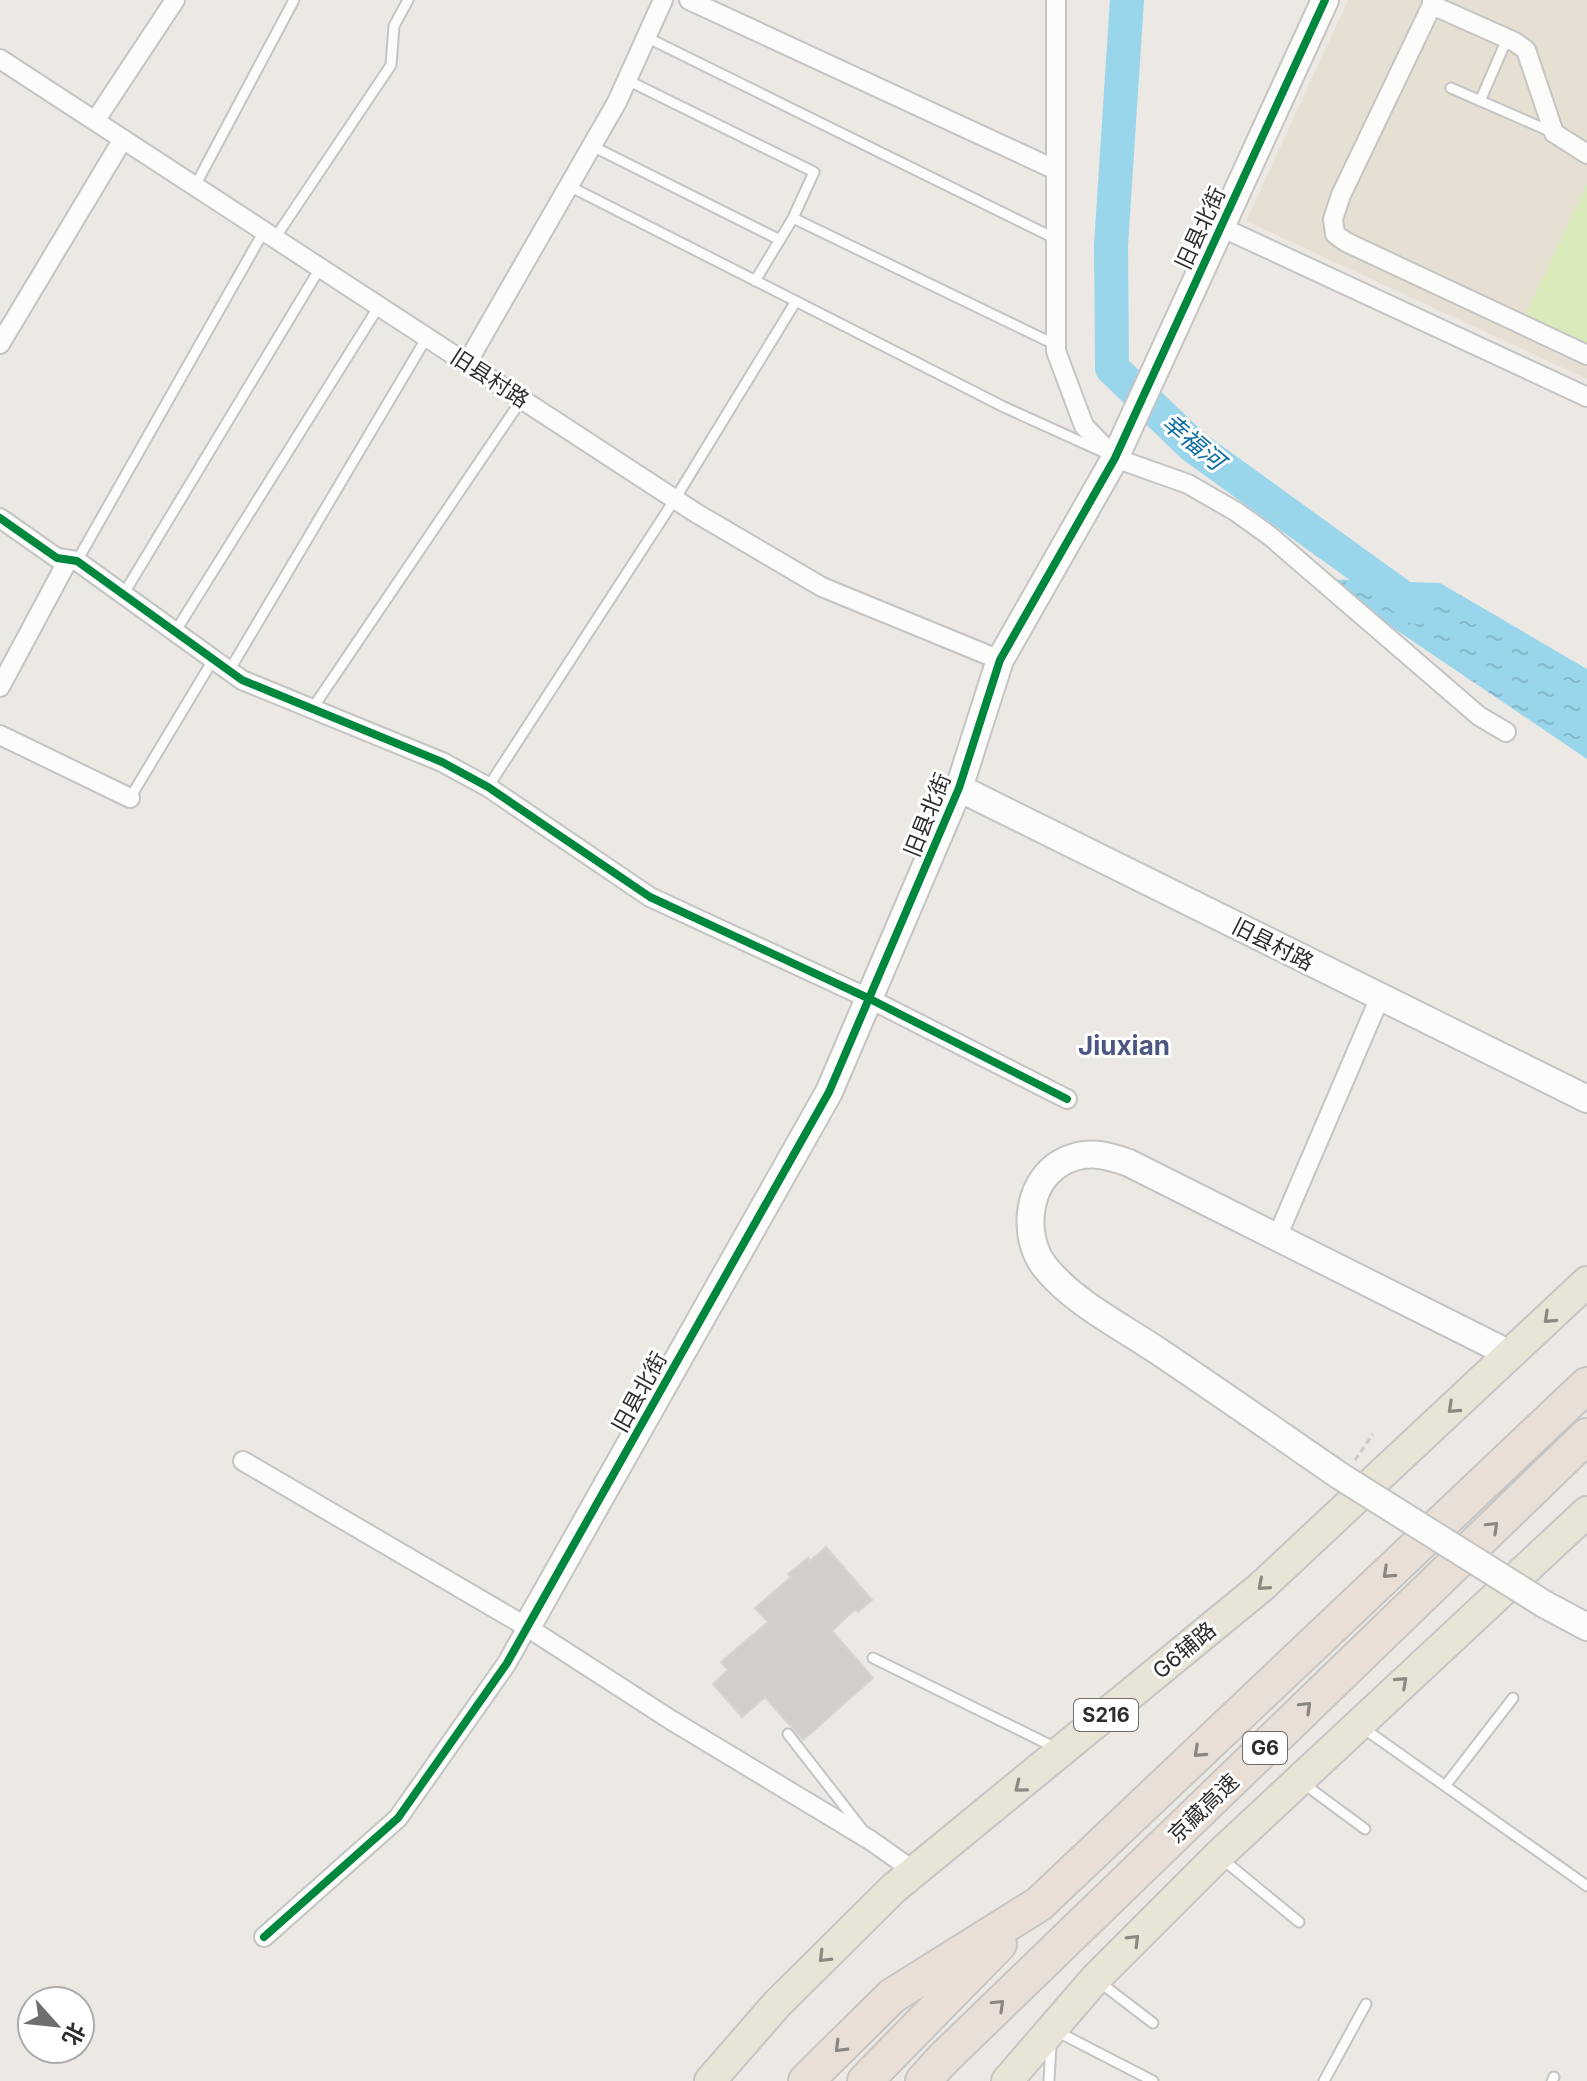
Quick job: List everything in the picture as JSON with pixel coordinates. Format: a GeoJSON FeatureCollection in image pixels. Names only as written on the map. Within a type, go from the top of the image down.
{"type":"FeatureCollection","features":[{"type":"Feature","properties":{"kind":"highway"},"geometry":{"type":"LineString","coordinates":[[865,2081],[1039,1904],[1587,1385]]}},
{"type":"Feature","properties":{"kind":"highway","name":"京藏高速"},"geometry":{"type":"LineString","coordinates":[[923,2081],[1587,1436]]}},
{"type":"Feature","properties":{"kind":"highway"},"geometry":{"type":"LineString","coordinates":[[806,2081],[892,1996],[1039,1904]]}},
{"type":"Feature","properties":{"kind":"main road","name":"G6辅路"},"geometry":{"type":"LineString","coordinates":[[710,2081],[777,2004],[894,1888],[1261,1587],[1587,1282]]}},
{"type":"Feature","properties":{"kind":"main road"},"geometry":{"type":"LineString","coordinates":[[1007,2081],[1096,1978],[1218,1856],[1587,1512]]}},
{"type":"Feature","properties":{"kind":"street"},"geometry":{"type":"LineString","coordinates":[[95,121],[175,0]]}},
{"type":"Feature","properties":{"kind":"street"},"geometry":{"type":"LineString","coordinates":[[467,363],[592,146],[627,80],[663,0]]}},
{"type":"Feature","properties":{"kind":"street"},"geometry":{"type":"LineString","coordinates":[[689,0],[1056,170]]}},
{"type":"Feature","properties":{"kind":"street"},"geometry":{"type":"LineString","coordinates":[[1056,0],[1056,345],[1084,426],[1115,458],[1188,484],[1270,536],[1479,716],[1506,732]]}},
{"type":"Feature","properties":{"kind":"street","name":"旧县北街"},"geometry":{"type":"LineString","coordinates":[[527,1627],[829,1092],[959,788],[1000,660],[1115,458],[1325,0]]}},
{"type":"Feature","properties":{"kind":"street"},"geometry":{"type":"LineString","coordinates":[[1587,154],[1554,133],[1526,50],[1432,3],[1341,195],[1333,219],[1335,234],[1346,242],[1587,355]]}},
{"type":"Feature","properties":{"kind":"street","name":"旧县村路"},"geometry":{"type":"LineString","coordinates":[[0,59],[675,499],[822,587],[1000,660]]}},
{"type":"Feature","properties":{"kind":"street"},"geometry":{"type":"LineString","coordinates":[[0,344],[123,139]]}},
{"type":"Feature","properties":{"kind":"street"},"geometry":{"type":"LineString","coordinates":[[1221,227],[1587,397]]}},
{"type":"Feature","properties":{"kind":"street"},"geometry":{"type":"LineString","coordinates":[[0,518],[57,558],[72,561],[123,595],[242,680],[442,762],[488,787],[650,897],[870,999],[1067,1099]]}},
{"type":"Feature","properties":{"kind":"street"},"geometry":{"type":"LineString","coordinates":[[0,687],[72,561]]}},
{"type":"Feature","properties":{"kind":"street"},"geometry":{"type":"LineString","coordinates":[[0,735],[130,798]]}},
{"type":"Feature","properties":{"kind":"street","name":"旧县村路"},"geometry":{"type":"LineString","coordinates":[[959,788],[1587,1099]]}},
{"type":"Feature","properties":{"kind":"street"},"geometry":{"type":"LineString","coordinates":[[1277,1237],[1380,997]]}},
{"type":"Feature","properties":{"kind":"street"},"geometry":{"type":"LineString","coordinates":[[1510,1354],[1129,1163],[1103,1153],[1080,1155],[1057,1165],[1038,1188],[1029,1214],[1032,1242],[1044,1266],[1090,1307],[1544,1604],[1587,1627]]}},
{"type":"Feature","properties":{"kind":"street"},"geometry":{"type":"LineString","coordinates":[[243,1461],[527,1627],[671,1720],[870,1840],[914,1871]]}},
{"type":"Feature","properties":{"kind":"street"},"geometry":{"type":"LineString","coordinates":[[264,1937],[398,1818],[507,1663],[527,1627]]}},
{"type":"Feature","properties":{"kind":"lane"},"geometry":{"type":"LineString","coordinates":[[195,186],[294,0]]}},
{"type":"Feature","properties":{"kind":"lane"},"geometry":{"type":"LineString","coordinates":[[72,561],[270,235],[391,65],[394,26],[408,0]]}},
{"type":"Feature","properties":{"kind":"lane"},"geometry":{"type":"LineString","coordinates":[[646,37],[1056,239]]}},
{"type":"Feature","properties":{"kind":"lane"},"geometry":{"type":"LineString","coordinates":[[1480,101],[1507,39]]}},
{"type":"Feature","properties":{"kind":"lane"},"geometry":{"type":"LineString","coordinates":[[627,80],[814,172],[793,218],[755,281]]}},
{"type":"Feature","properties":{"kind":"lane"},"geometry":{"type":"LineString","coordinates":[[1451,88],[1554,133]]}},
{"type":"Feature","properties":{"kind":"lane"},"geometry":{"type":"LineString","coordinates":[[592,146],[780,240]]}},
{"type":"Feature","properties":{"kind":"lane"},"geometry":{"type":"LineString","coordinates":[[569,186],[1004,407],[1115,458]]}},
{"type":"Feature","properties":{"kind":"lane"},"geometry":{"type":"LineString","coordinates":[[793,218],[1056,345]]}},
{"type":"Feature","properties":{"kind":"lane"},"geometry":{"type":"LineString","coordinates":[[123,595],[320,268]]}},
{"type":"Feature","properties":{"kind":"lane"},"geometry":{"type":"LineString","coordinates":[[488,787],[675,499],[796,301]]}},
{"type":"Feature","properties":{"kind":"lane"},"geometry":{"type":"LineString","coordinates":[[175,632],[379,306]]}},
{"type":"Feature","properties":{"kind":"lane"},"geometry":{"type":"LineString","coordinates":[[229,671],[427,337]]}},
{"type":"Feature","properties":{"kind":"lane"},"geometry":{"type":"LineString","coordinates":[[312,709],[522,399]]}},
{"type":"Feature","properties":{"kind":"lane"},"geometry":{"type":"LineString","coordinates":[[130,798],[213,660]]}},
{"type":"Feature","properties":{"kind":"lane"},"geometry":{"type":"LineString","coordinates":[[873,1658],[1062,1752]]}},
{"type":"Feature","properties":{"kind":"lane"},"geometry":{"type":"LineString","coordinates":[[1445,1786],[1513,1698]]}},
{"type":"Feature","properties":{"kind":"lane"},"geometry":{"type":"LineString","coordinates":[[1357,1724],[1587,1886]]}},
{"type":"Feature","properties":{"kind":"lane"},"geometry":{"type":"LineString","coordinates":[[788,1734],[870,1840]]}},
{"type":"Feature","properties":{"kind":"lane"},"geometry":{"type":"LineString","coordinates":[[1299,1779],[1365,1829]]}},
{"type":"Feature","properties":{"kind":"lane"},"geometry":{"type":"LineString","coordinates":[[1218,1856],[1299,1922]]}},
{"type":"Feature","properties":{"kind":"lane"},"geometry":{"type":"LineString","coordinates":[[1096,1978],[1153,2023]]}},
{"type":"Feature","properties":{"kind":"lane"},"geometry":{"type":"LineString","coordinates":[[1324,2081],[1366,2004]]}},
{"type":"Feature","properties":{"kind":"lane"},"geometry":{"type":"LineString","coordinates":[[1049,2081],[1052,2029],[1153,2081]]}},
{"type":"Feature","properties":{"kind":"path"},"geometry":{"type":"LineString","coordinates":[[1344,1473],[1373,1434]]}},
{"type":"Feature","properties":{"kind":"shaded area"},"geometry":{"type":"Polygon","coordinates":[[[1348,0],[1587,0],[1587,379],[1246,221],[1348,0]]]}},
{"type":"Feature","properties":{"kind":"green space"},"geometry":{"type":"Polygon","coordinates":[[[1587,184],[1587,345],[1525,316],[1587,184]]]}},
{"type":"Feature","properties":{"kind":"water"},"geometry":{"type":"Polygon","coordinates":[[[1321,579],[1440,583],[1587,669],[1587,759],[1321,579]]]}},
{"type":"Feature","properties":{"kind":"building"},"geometry":{"type":"Polygon","coordinates":[[[826,1547],[872,1600],[858,1612],[855,1609],[832,1631],[873,1678],[803,1740],[765,1697],[742,1717],[713,1684],[728,1670],[721,1662],[768,1622],[755,1608],[791,1577],[788,1574],[826,1547]]]}},
{"type":"Feature","properties":{"kind":"waterway","name":"幸福河"},"geometry":{"type":"LineString","coordinates":[[1127,0],[1111,245],[1112,368],[1193,446],[1416,607]]}},
{"type":"Feature","properties":{"kind":"cycle path"},"geometry":{"type":"LineString","coordinates":[[264,1937],[398,1818],[507,1663],[829,1092],[959,788],[1000,660],[1115,458],[1325,0]]}},
{"type":"Feature","properties":{"kind":"cycle path"},"geometry":{"type":"LineString","coordinates":[[0,518],[57,558],[77,561],[242,680],[442,762],[488,787],[650,897],[870,999],[1067,1099]]}},
{"type":"Feature","properties":{"kind":"district","name":"Jiuxian"},"geometry":{"type":"Point","coordinates":[1124,1046]}}]}
